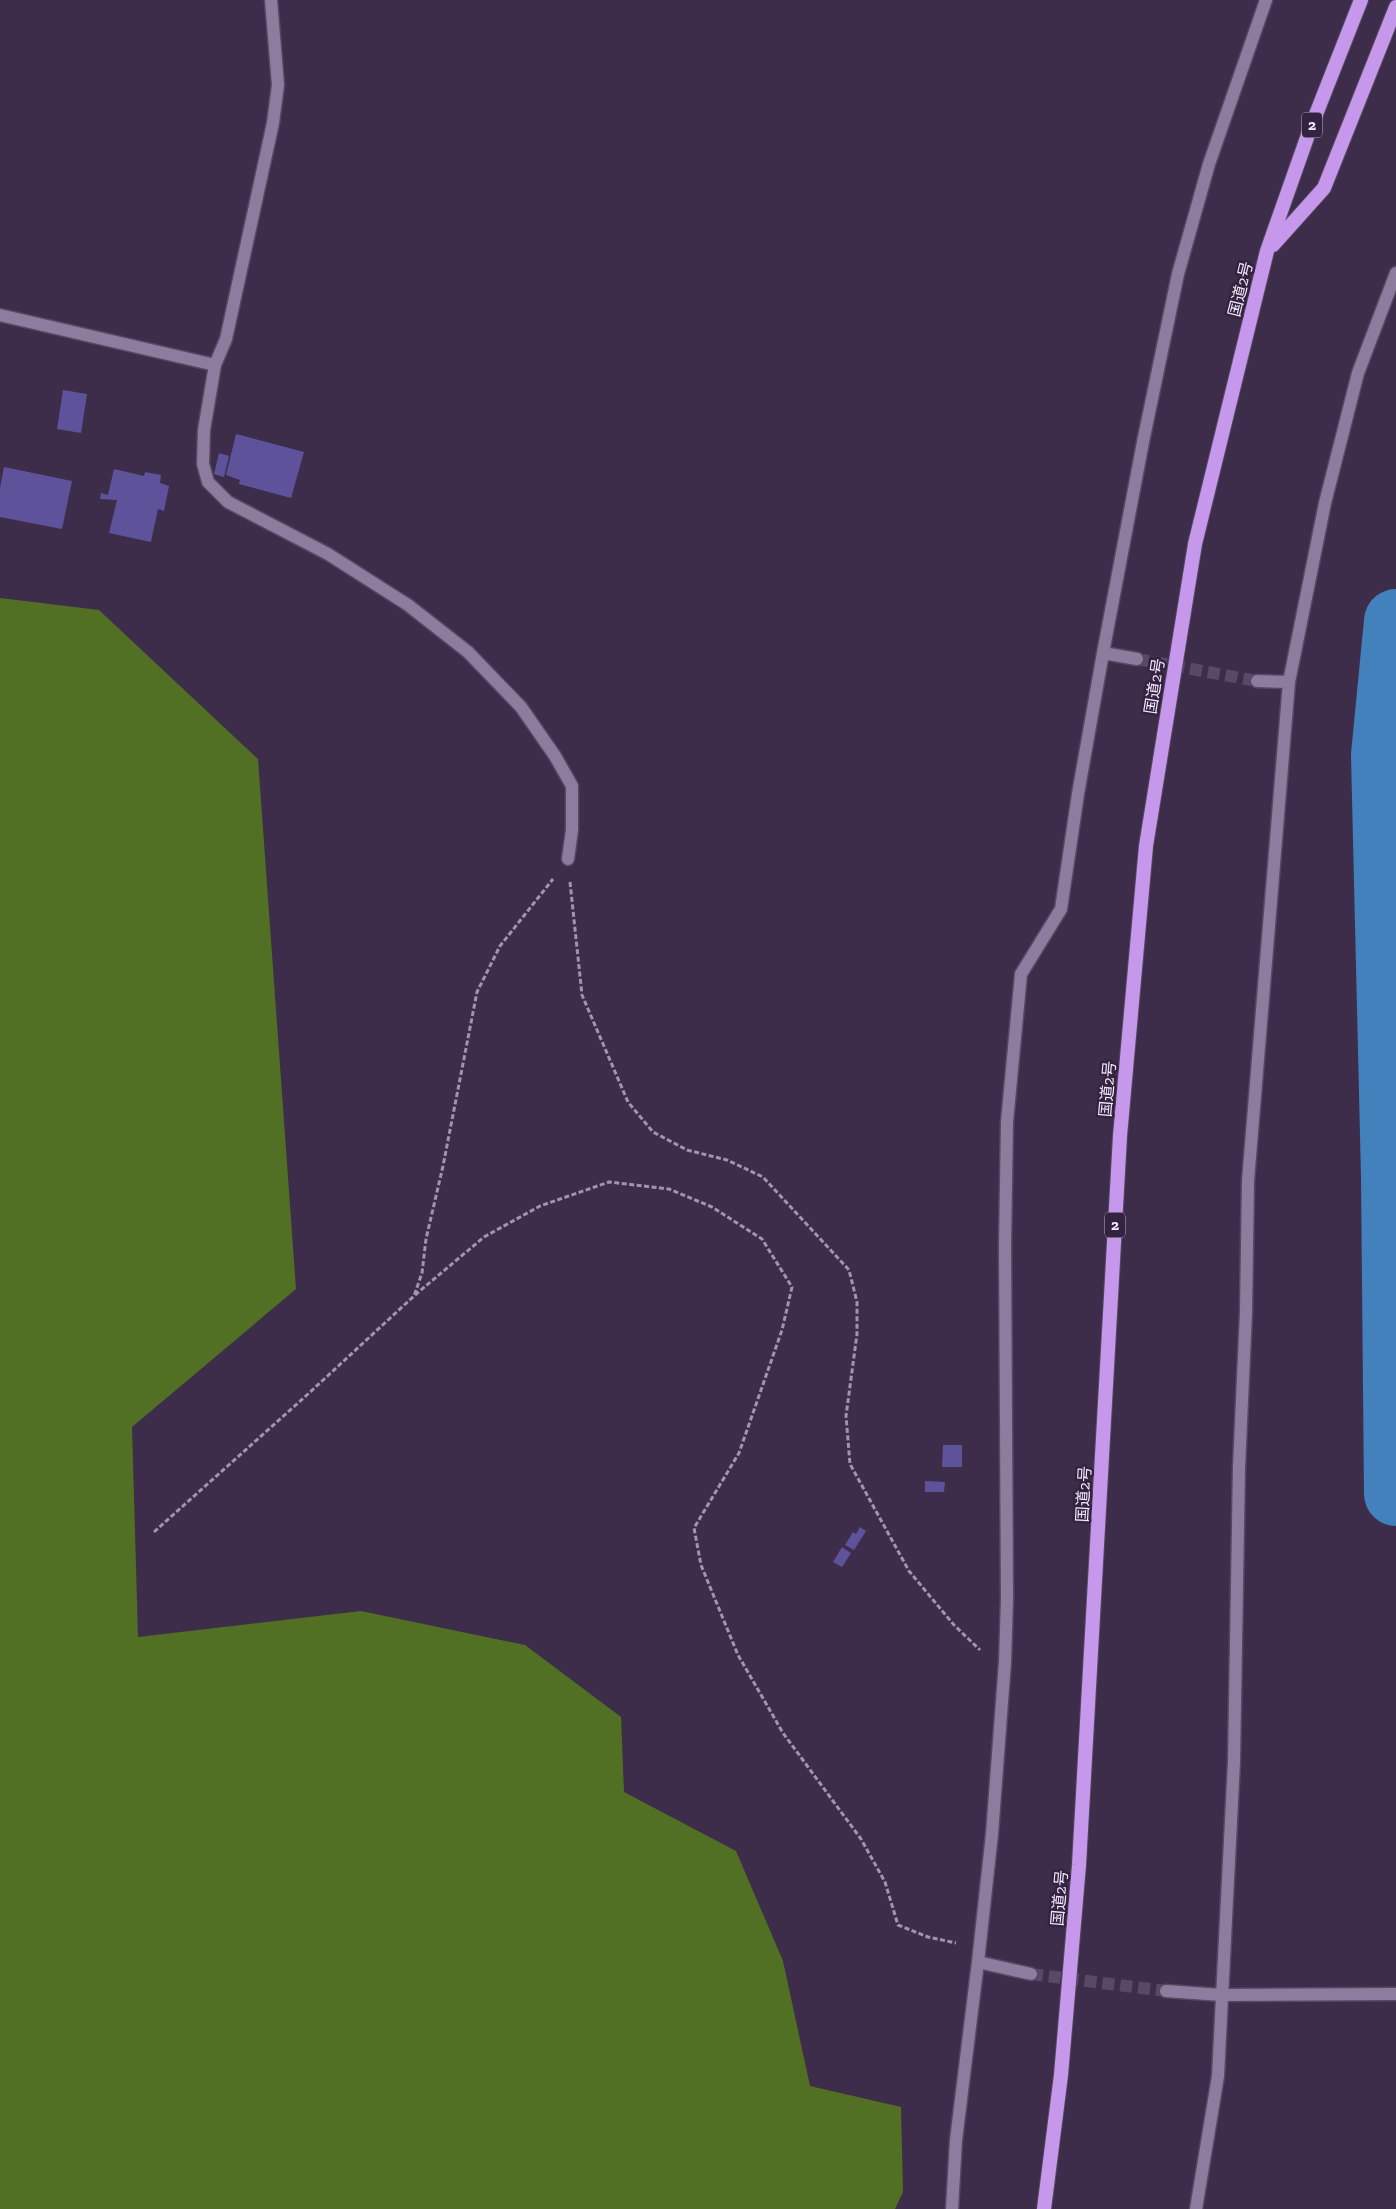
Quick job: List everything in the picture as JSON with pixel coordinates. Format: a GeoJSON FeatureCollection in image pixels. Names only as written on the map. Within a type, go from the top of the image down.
{"type":"FeatureCollection","features":[{"type":"Feature","properties":{"kind":"highway","name":"国道2号"},"geometry":{"type":"LineString","coordinates":[[1044,2209],[1061,2075],[1079,1865],[1120,1136],[1146,846],[1195,544],[1268,252],[1309,132],[1361,0]]}},
{"type":"Feature","properties":{"kind":"highway"},"geometry":{"type":"LineString","coordinates":[[1268,252],[1324,188],[1396,7]]}},
{"type":"Feature","properties":{"kind":"street"},"geometry":{"type":"LineString","coordinates":[[271,0],[278,85],[273,123],[226,339],[215,365],[204,430],[203,464],[208,482],[228,502],[328,554],[408,605],[468,652],[521,707],[555,756],[572,786],[572,830],[568,859]]}},
{"type":"Feature","properties":{"kind":"street"},"geometry":{"type":"LineString","coordinates":[[952,2209],[956,2140],[992,1834],[1004,1662],[1006,1599],[1005,1245],[1007,1122],[1022,974],[1061,909],[1078,794],[1103,654],[1178,274],[1209,164],[1266,0]]}},
{"type":"Feature","properties":{"kind":"street"},"geometry":{"type":"LineString","coordinates":[[1196,2209],[1218,2076],[1234,1762],[1239,1477],[1248,1181],[1289,682],[1325,503],[1353,392],[1358,373],[1396,273]]}},
{"type":"Feature","properties":{"kind":"street"},"geometry":{"type":"LineString","coordinates":[[0,315],[215,365]]}},
{"type":"Feature","properties":{"kind":"street"},"geometry":{"type":"LineString","coordinates":[[1103,654],[1137,659]]}},
{"type":"Feature","properties":{"kind":"street"},"geometry":{"type":"LineString","coordinates":[[1257,681],[1289,682]]}},
{"type":"Feature","properties":{"kind":"street"},"geometry":{"type":"LineString","coordinates":[[978,1962],[1031,1974]]}},
{"type":"Feature","properties":{"kind":"street"},"geometry":{"type":"LineString","coordinates":[[1166,1990],[1221,1995],[1396,1994]]}},
{"type":"Feature","properties":{"kind":"path"},"geometry":{"type":"LineString","coordinates":[[414,1296],[422,1272],[426,1239],[443,1166],[477,992],[500,946],[568,859]]}},
{"type":"Feature","properties":{"kind":"path"},"geometry":{"type":"LineString","coordinates":[[568,859],[582,995],[628,1102],[653,1132],[687,1150],[727,1160],[763,1178],[849,1270],[857,1302],[857,1334],[846,1416],[850,1464],[909,1571],[960,1631],[983,1654],[1004,1662]]}},
{"type":"Feature","properties":{"kind":"path"},"geometry":{"type":"LineString","coordinates":[[154,1532],[414,1296],[484,1237],[540,1206],[609,1182],[669,1189],[712,1207],[762,1239],[792,1287],[782,1330],[739,1453],[694,1528],[701,1565],[738,1656],[782,1733],[861,1839],[885,1882],[898,1925],[928,1936],[962,1944],[978,1962]]}},
{"type":"Feature","properties":{"kind":"green space"},"geometry":{"type":"Polygon","coordinates":[[[0,598],[99,610],[258,759],[296,1289],[132,1427],[138,1637],[361,1611],[525,1645],[621,1717],[624,1792],[736,1851],[783,1961],[810,2086],[901,2107],[903,2192],[895,2209],[0,2209],[0,598]]]}},
{"type":"Feature","properties":{"kind":"building"},"geometry":{"type":"Polygon","coordinates":[[[63,390],[87,394],[81,433],[57,429],[63,390]]]}},
{"type":"Feature","properties":{"kind":"building"},"geometry":{"type":"Polygon","coordinates":[[[236,434],[304,452],[291,498],[239,484],[240,480],[226,475],[236,434]]]}},
{"type":"Feature","properties":{"kind":"building"},"geometry":{"type":"Polygon","coordinates":[[[219,453],[229,456],[224,477],[214,474],[219,453]]]}},
{"type":"Feature","properties":{"kind":"building"},"geometry":{"type":"Polygon","coordinates":[[[4,467],[72,481],[62,529],[0,517],[0,488],[4,467]]]}},
{"type":"Feature","properties":{"kind":"building"},"geometry":{"type":"Polygon","coordinates":[[[114,469],[144,476],[145,472],[161,475],[160,483],[169,486],[164,511],[158,509],[151,542],[109,533],[117,500],[100,499],[101,493],[108,495],[114,469]]]}},
{"type":"Feature","properties":{"kind":"building"},"geometry":{"type":"Polygon","coordinates":[[[943,1445],[962,1445],[962,1467],[942,1467],[943,1445]]]}},
{"type":"Feature","properties":{"kind":"building"},"geometry":{"type":"Polygon","coordinates":[[[925,1481],[945,1482],[944,1492],[925,1492],[925,1481]]]}},
{"type":"Feature","properties":{"kind":"building"},"geometry":{"type":"Polygon","coordinates":[[[860,1527],[866,1531],[854,1550],[845,1545],[853,1532],[856,1534],[860,1527]]]}},
{"type":"Feature","properties":{"kind":"building"},"geometry":{"type":"Polygon","coordinates":[[[842,1547],[851,1553],[842,1567],[833,1562],[842,1547]]]}},
{"type":"Feature","properties":{"kind":"waterway"},"geometry":{"type":"LineString","coordinates":[[1396,621],[1383,755],[1393,1177],[1396,1494]]}},
{"type":"Feature","properties":{"kind":"tunnel"},"geometry":{"type":"LineString","coordinates":[[1137,659],[1257,681]]}},
{"type":"Feature","properties":{"kind":"tunnel"},"geometry":{"type":"LineString","coordinates":[[1031,1974],[1166,1991]]}}]}
